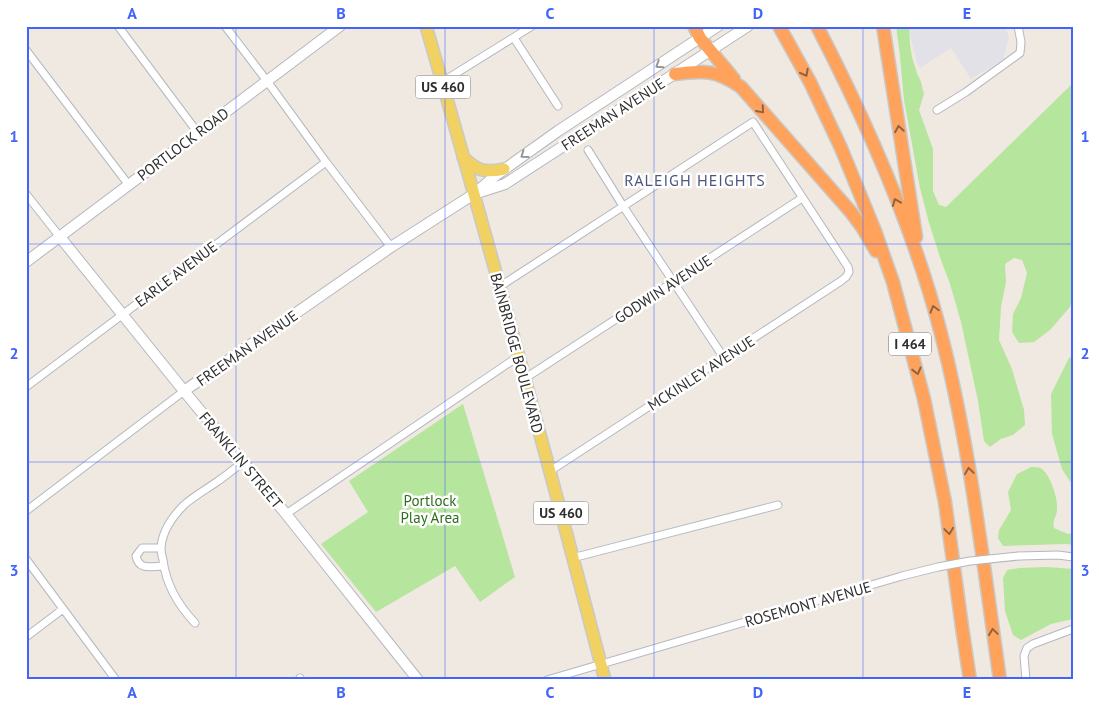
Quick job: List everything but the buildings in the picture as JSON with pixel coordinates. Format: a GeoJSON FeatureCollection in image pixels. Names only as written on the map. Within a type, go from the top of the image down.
{"type":"FeatureCollection","features":[{"type":"Feature","properties":{"kind":"highway"},"geometry":{"type":"LineString","coordinates":[[694,26],[700,38],[741,87],[850,211],[869,240],[896,291]]}},
{"type":"Feature","properties":{"kind":"highway","name":"I 464"},"geometry":{"type":"LineString","coordinates":[[817,26],[866,128],[889,183],[920,264],[940,329],[960,414],[1000,680]]}},
{"type":"Feature","properties":{"kind":"highway"},"geometry":{"type":"LineString","coordinates":[[883,26],[920,264]]}},
{"type":"Feature","properties":{"kind":"highway","name":"I 464"},"geometry":{"type":"LineString","coordinates":[[780,28],[810,82],[841,148],[875,231],[896,291],[918,372],[945,502],[970,680]]}},
{"type":"Feature","properties":{"kind":"highway"},"geometry":{"type":"LineString","coordinates":[[675,74],[696,71],[707,72],[730,79],[741,87]]}},
{"type":"Feature","properties":{"kind":"main road","name":"PORTLOCK ROAD"},"geometry":{"type":"LineString","coordinates":[[26,262],[340,26]]}},
{"type":"Feature","properties":{"kind":"main road","name":"BAINBRIDGE BOULEVARD"},"geometry":{"type":"LineString","coordinates":[[426,26],[474,194],[606,680]]}},
{"type":"Feature","properties":{"kind":"main road","name":"FREEMAN AVENUE"},"geometry":{"type":"LineString","coordinates":[[184,391],[391,247],[474,194],[558,131],[718,26]]}},
{"type":"Feature","properties":{"kind":"main road","name":"FREEMAN AVENUE"},"geometry":{"type":"LineString","coordinates":[[474,194],[505,184],[748,26]]}},
{"type":"Feature","properties":{"kind":"main road"},"geometry":{"type":"LineString","coordinates":[[463,157],[470,164],[481,170],[491,172],[504,170]]}},
{"type":"Feature","properties":{"kind":"main road","name":"FRANKLIN STREET"},"geometry":{"type":"LineString","coordinates":[[60,238],[286,514],[418,680]]}},
{"type":"Feature","properties":{"kind":"street"},"geometry":{"type":"LineString","coordinates":[[118,26],[198,133]]}},
{"type":"Feature","properties":{"kind":"street"},"geometry":{"type":"LineString","coordinates":[[225,26],[391,247]]}},
{"type":"Feature","properties":{"kind":"street"},"geometry":{"type":"LineString","coordinates":[[442,82],[532,26]]}},
{"type":"Feature","properties":{"kind":"street"},"geometry":{"type":"LineString","coordinates":[[937,110],[966,92],[1020,53],[1021,42],[1018,26]]}},
{"type":"Feature","properties":{"kind":"street"},"geometry":{"type":"LineString","coordinates":[[514,38],[558,106]]}},
{"type":"Feature","properties":{"kind":"street"},"geometry":{"type":"LineString","coordinates":[[26,50],[128,184]]}},
{"type":"Feature","properties":{"kind":"street"},"geometry":{"type":"LineString","coordinates":[[499,287],[753,122],[802,198]]}},
{"type":"Feature","properties":{"kind":"street"},"geometry":{"type":"LineString","coordinates":[[588,150],[724,358]]}},
{"type":"Feature","properties":{"kind":"street","name":"EARLE AVENUE"},"geometry":{"type":"LineString","coordinates":[[26,386],[326,162]]}},
{"type":"Feature","properties":{"kind":"street","name":"FRANKLIN STREET"},"geometry":{"type":"LineString","coordinates":[[26,194],[60,238]]}},
{"type":"Feature","properties":{"kind":"street","name":"MCKINLEY AVENUE"},"geometry":{"type":"LineString","coordinates":[[550,471],[841,281],[849,272],[848,267],[802,198]]}},
{"type":"Feature","properties":{"kind":"street","name":"GODWIN AVENUE"},"geometry":{"type":"LineString","coordinates":[[524,379],[802,198]]}},
{"type":"Feature","properties":{"kind":"street"},"geometry":{"type":"LineString","coordinates":[[286,514],[518,356]]}},
{"type":"Feature","properties":{"kind":"street","name":"FREEMAN AVENUE"},"geometry":{"type":"LineString","coordinates":[[26,511],[184,391]]}},
{"type":"Feature","properties":{"kind":"street"},"geometry":{"type":"LineString","coordinates":[[195,623],[177,602],[170,587],[161,548],[164,536],[176,513],[185,504],[221,480],[242,462]]}},
{"type":"Feature","properties":{"kind":"street"},"geometry":{"type":"LineString","coordinates":[[572,558],[778,505]]}},
{"type":"Feature","properties":{"kind":"street"},"geometry":{"type":"LineString","coordinates":[[161,548],[142,548],[136,556],[139,564],[144,567],[164,566]]}},
{"type":"Feature","properties":{"kind":"street","name":"ROSEMONT AVENUE"},"geometry":{"type":"LineString","coordinates":[[547,680],[938,567],[1019,556],[1073,556]]}},
{"type":"Feature","properties":{"kind":"street"},"geometry":{"type":"LineString","coordinates":[[26,559],[116,680]]}},
{"type":"Feature","properties":{"kind":"street"},"geometry":{"type":"LineString","coordinates":[[26,637],[63,609]]}},
{"type":"Feature","properties":{"kind":"street"},"geometry":{"type":"LineString","coordinates":[[1026,680],[1024,656],[1026,648],[1073,629]]}},
{"type":"Feature","properties":{"kind":"shaded area"},"geometry":{"type":"Polygon","coordinates":[[[908,26],[1005,26],[1009,37],[1003,59],[971,79],[951,48],[920,68],[917,63],[908,26]]]}},
{"type":"Feature","properties":{"kind":"green space"},"geometry":{"type":"Polygon","coordinates":[[[896,26],[909,26],[912,57],[924,94],[919,110],[933,149],[933,191],[939,205],[946,207],[1073,83],[1073,294],[1070,307],[1050,330],[1034,342],[1019,343],[1012,332],[1013,314],[1021,298],[1027,273],[1022,260],[1014,258],[1005,264],[1006,282],[1001,307],[999,340],[1012,369],[1024,410],[1025,425],[1013,435],[1001,439],[990,447],[984,441],[978,401],[961,322],[929,223],[920,188],[904,100],[896,26]]]}},
{"type":"Feature","properties":{"kind":"green space"},"geometry":{"type":"Polygon","coordinates":[[[1073,356],[1073,486],[1062,469],[1052,434],[1051,394],[1069,358],[1073,356]]]}},
{"type":"Feature","properties":{"kind":"green space","name":"Portlock Play Area"},"geometry":{"type":"Polygon","coordinates":[[[463,404],[515,577],[480,602],[455,566],[376,612],[321,544],[368,512],[349,481],[463,404]]]}},
{"type":"Feature","properties":{"kind":"green space"},"geometry":{"type":"Polygon","coordinates":[[[1031,467],[1042,469],[1048,477],[1057,505],[1054,528],[1068,534],[1073,533],[1073,545],[1003,546],[998,538],[999,530],[1011,510],[1008,492],[1017,474],[1031,467]]]}},
{"type":"Feature","properties":{"kind":"green space"},"geometry":{"type":"Polygon","coordinates":[[[1047,567],[1073,569],[1073,619],[1051,624],[1021,640],[1013,635],[1005,611],[1003,578],[1007,570],[1047,567]]]}},
{"type":"Feature","properties":{"kind":"district","name":"RALEIGH HEIGHTS"},"geometry":{"type":"Point","coordinates":[695,180]}}]}
